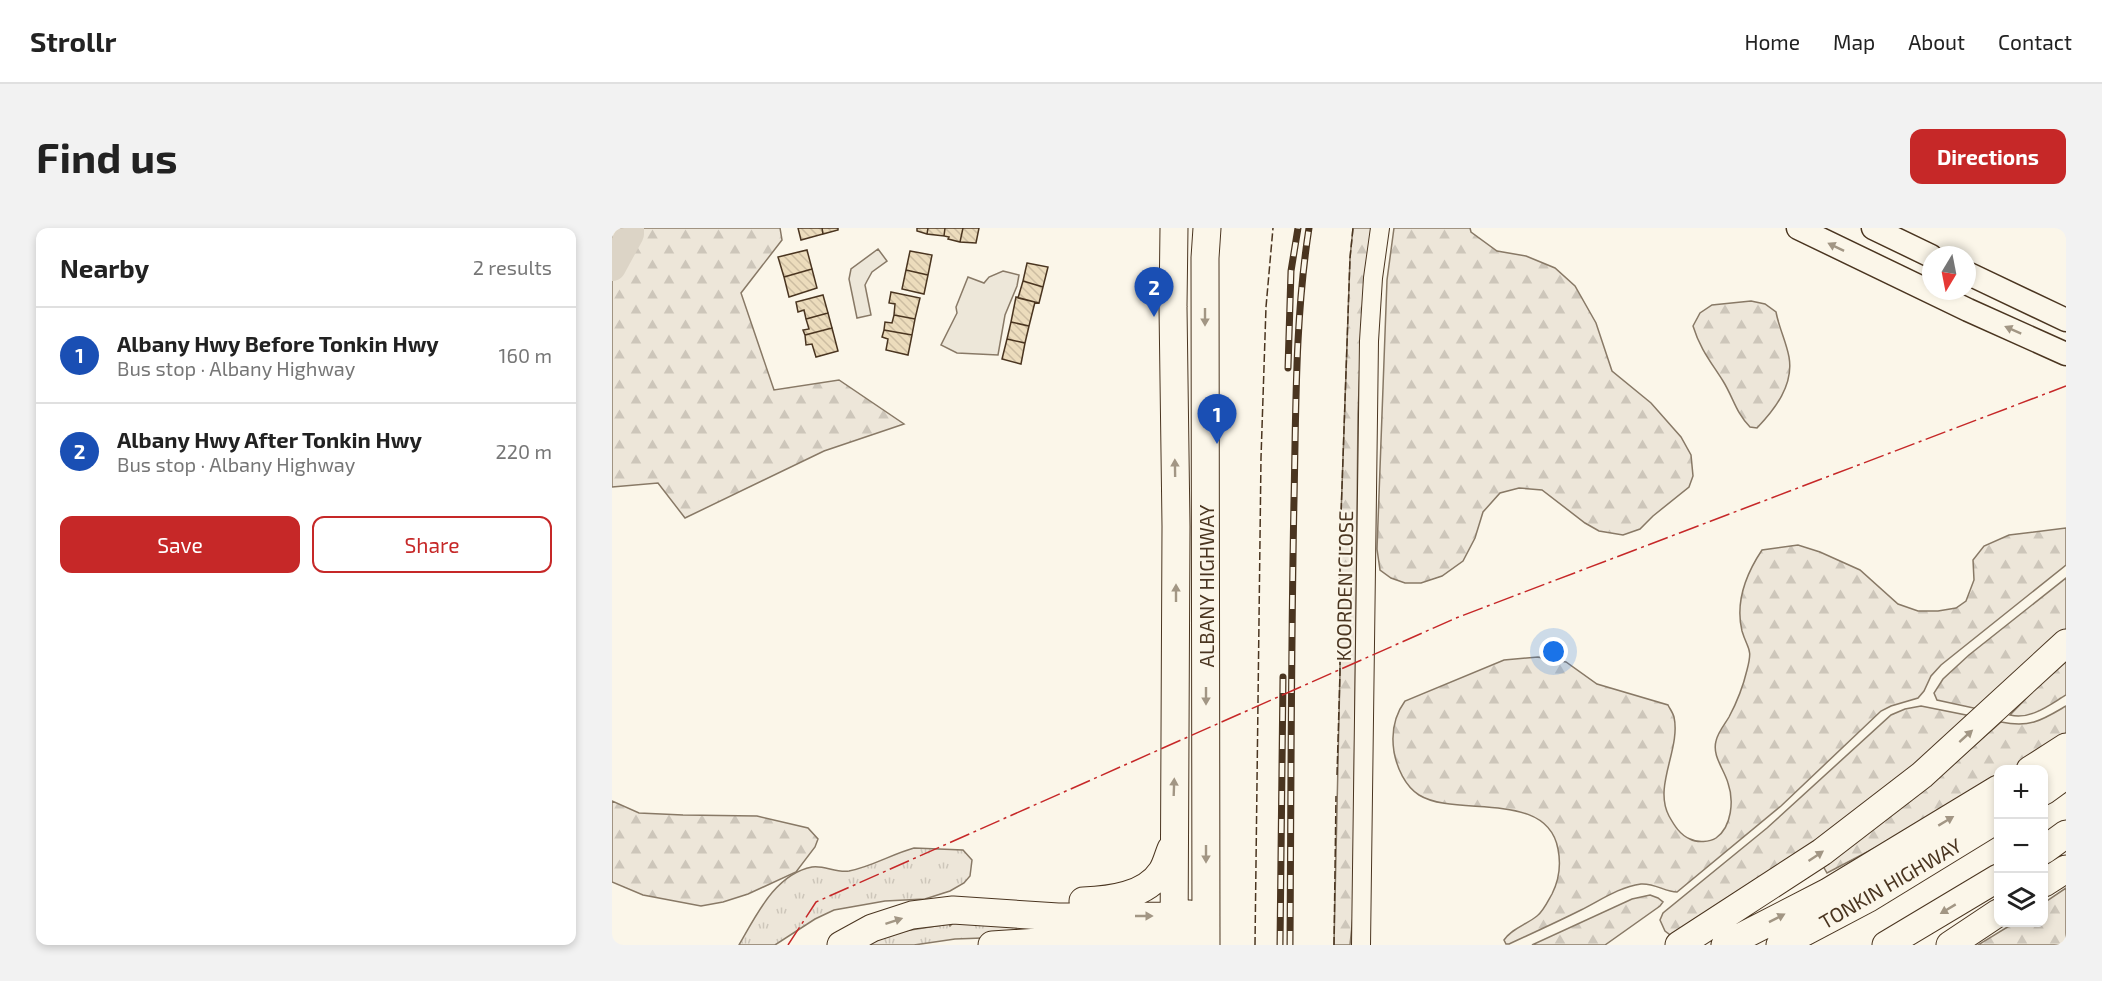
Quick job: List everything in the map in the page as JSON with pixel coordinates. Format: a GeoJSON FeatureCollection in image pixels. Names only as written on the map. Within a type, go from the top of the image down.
{"type":"FeatureCollection","features":[{"type":"Feature","properties":{"kind":"highway","name":"ALBANY HIGHWAY"},"geometry":{"type":"LineString","coordinates":[[1174,228],[1176,561],[1174,933]]}},
{"type":"Feature","properties":{"kind":"highway","name":"ALBANY HIGHWAY"},"geometry":{"type":"LineString","coordinates":[[1206,931],[1205,282],[1207,228]]}},
{"type":"Feature","properties":{"kind":"highway"},"geometry":{"type":"LineString","coordinates":[[1679,945],[1822,852],[1922,775],[2066,643]]}},
{"type":"Feature","properties":{"kind":"highway"},"geometry":{"type":"LineString","coordinates":[[2038,765],[2066,747]]}},
{"type":"Feature","properties":{"kind":"highway"},"geometry":{"type":"LineString","coordinates":[[2048,788],[2066,775]]}},
{"type":"Feature","properties":{"kind":"highway"},"geometry":{"type":"LineString","coordinates":[[1725,945],[1828,892],[1994,791]]}},
{"type":"Feature","properties":{"kind":"highway","name":"TONKIN HIGHWAY"},"geometry":{"type":"LineString","coordinates":[[1780,945],[1869,898],[1994,821]]}},
{"type":"Feature","properties":{"kind":"highway"},"geometry":{"type":"LineString","coordinates":[[2048,847],[2066,834]]}},
{"type":"Feature","properties":{"kind":"highway"},"geometry":{"type":"LineString","coordinates":[[980,910],[1040,902],[1111,900],[1141,889],[1154,881],[1162,871],[1173,846]]}},
{"type":"Feature","properties":{"kind":"highway"},"geometry":{"type":"LineString","coordinates":[[2048,880],[2066,869]]}},
{"type":"Feature","properties":{"kind":"highway"},"geometry":{"type":"LineString","coordinates":[[1886,945],[1994,880]]}},
{"type":"Feature","properties":{"kind":"highway"},"geometry":{"type":"LineString","coordinates":[[841,945],[872,928],[912,915],[953,910],[1058,917],[1174,933]]}},
{"type":"Feature","properties":{"kind":"highway"},"geometry":{"type":"LineString","coordinates":[[1950,945],[1994,916]]}},
{"type":"Feature","properties":{"kind":"highway"},"geometry":{"type":"LineString","coordinates":[[992,945],[1045,944],[1083,939],[1206,931]]}},
{"type":"Feature","properties":{"kind":"main road"},"geometry":{"type":"LineString","coordinates":[[1798,228],[1968,310],[2066,354]]}},
{"type":"Feature","properties":{"kind":"main road"},"geometry":{"type":"LineString","coordinates":[[1873,228],[1922,252]]}},
{"type":"Feature","properties":{"kind":"main road"},"geometry":{"type":"LineString","coordinates":[[1976,277],[2066,320]]}},
{"type":"Feature","properties":{"kind":"street","name":"KOORDEN CLOSE"},"geometry":{"type":"LineString","coordinates":[[1361,945],[1369,341],[1373,278],[1380,228]]}},
{"type":"Feature","properties":{"kind":"green space"},"geometry":{"type":"Polygon","coordinates":[[[612,228],[780,228],[782,240],[741,293],[774,390],[839,380],[904,424],[824,451],[685,518],[658,483],[612,487],[612,228]]]}},
{"type":"Feature","properties":{"kind":"green space"},"geometry":{"type":"Polygon","coordinates":[[[1353,228],[1375,228],[1362,314],[1358,414],[1353,916],[1350,945],[1334,945],[1340,672],[1340,544],[1353,228]]]}},
{"type":"Feature","properties":{"kind":"green space"},"geometry":{"type":"Polygon","coordinates":[[[1394,228],[1470,228],[1471,232],[1497,251],[1526,256],[1555,268],[1575,286],[1596,323],[1612,371],[1651,403],[1681,437],[1691,455],[1693,476],[1689,487],[1640,529],[1623,535],[1599,531],[1542,490],[1519,488],[1500,493],[1483,512],[1475,538],[1463,561],[1442,576],[1421,583],[1405,583],[1391,578],[1380,570],[1377,549],[1387,280],[1394,228]]]}},
{"type":"Feature","properties":{"kind":"green space"},"geometry":{"type":"Polygon","coordinates":[[[1751,301],[1765,304],[1776,312],[1788,351],[1790,367],[1782,396],[1757,428],[1750,427],[1741,416],[1702,348],[1693,326],[1700,313],[1712,305],[1751,301]]]}},
{"type":"Feature","properties":{"kind":"green space"},"geometry":{"type":"Polygon","coordinates":[[[2066,528],[2066,565],[1941,665],[1931,676],[1918,698],[1881,711],[1781,806],[1677,892],[1646,884],[1625,888],[1506,944],[1504,940],[1511,932],[1541,912],[1554,889],[1558,878],[1559,860],[1558,849],[1550,830],[1537,818],[1519,812],[1455,805],[1419,795],[1406,782],[1397,764],[1393,731],[1398,713],[1405,701],[1504,660],[1538,657],[1566,662],[1597,684],[1668,705],[1674,717],[1675,729],[1664,792],[1669,816],[1683,835],[1690,839],[1703,841],[1716,838],[1728,820],[1731,797],[1715,747],[1718,734],[1737,700],[1749,663],[1750,653],[1740,620],[1741,599],[1751,569],[1762,550],[1798,545],[1820,552],[1860,570],[1898,604],[1918,611],[1938,611],[1956,608],[1966,601],[1974,580],[1973,560],[1984,546],[2009,535],[2066,528]]]}},
{"type":"Feature","properties":{"kind":"green space"},"geometry":{"type":"Polygon","coordinates":[[[2066,578],[2066,631],[1978,709],[1937,700],[1934,693],[1943,679],[1969,655],[2066,578]]]}},
{"type":"Feature","properties":{"kind":"green space"},"geometry":{"type":"Polygon","coordinates":[[[2066,657],[2066,695],[2032,714],[2010,715],[2066,657]]]}},
{"type":"Feature","properties":{"kind":"green space"},"geometry":{"type":"Polygon","coordinates":[[[1921,706],[1971,716],[1888,793],[1673,937],[1665,931],[1660,920],[1663,913],[1767,828],[1891,715],[1921,706]]]}},
{"type":"Feature","properties":{"kind":"green space"},"geometry":{"type":"Polygon","coordinates":[[[2066,706],[2066,737],[2021,765],[1994,765],[1994,781],[1915,827],[1827,873],[1823,866],[1957,761],[2001,722],[2028,723],[2066,706]]]}},
{"type":"Feature","properties":{"kind":"green space"},"geometry":{"type":"Polygon","coordinates":[[[612,801],[639,813],[757,816],[808,828],[818,839],[815,847],[796,872],[748,894],[701,906],[643,895],[612,882],[612,801]]]}},
{"type":"Feature","properties":{"kind":"green space"},"geometry":{"type":"Polygon","coordinates":[[[914,848],[963,850],[972,860],[970,876],[964,883],[950,891],[925,899],[885,901],[834,910],[815,919],[775,945],[739,945],[768,898],[787,878],[799,871],[817,867],[849,871],[914,848]]]}},
{"type":"Feature","properties":{"kind":"green space"},"geometry":{"type":"Polygon","coordinates":[[[2066,888],[2066,945],[1978,945],[2007,927],[2048,927],[2048,900],[2066,888]]]}},
{"type":"Feature","properties":{"kind":"green space"},"geometry":{"type":"Polygon","coordinates":[[[1650,895],[1663,902],[1660,906],[1605,945],[1532,945],[1632,899],[1650,895]]]}},
{"type":"Feature","properties":{"kind":"green space"},"geometry":{"type":"Polygon","coordinates":[[[953,923],[1141,926],[1040,936],[955,939],[914,945],[859,945],[904,931],[949,924],[950,926],[953,923]]]}},
{"type":"Feature","properties":{"kind":"shaded area"},"geometry":{"type":"Polygon","coordinates":[[[878,249],[887,261],[872,272],[865,285],[871,315],[857,318],[849,279],[851,269],[878,249]]]}},
{"type":"Feature","properties":{"kind":"shaded area"},"geometry":{"type":"Polygon","coordinates":[[[1003,271],[1019,275],[1005,315],[998,355],[957,353],[941,345],[957,313],[956,307],[968,277],[984,283],[989,277],[1003,271]]]}},
{"type":"Feature","properties":{"kind":"building"},"geometry":{"type":"Polygon","coordinates":[[[798,228],[822,228],[823,234],[801,240],[798,228]]]}},
{"type":"Feature","properties":{"kind":"building"},"geometry":{"type":"Polygon","coordinates":[[[822,228],[838,228],[838,230],[823,234],[822,228]]]}},
{"type":"Feature","properties":{"kind":"building"},"geometry":{"type":"Polygon","coordinates":[[[917,228],[928,228],[927,234],[917,231],[917,228]]]}},
{"type":"Feature","properties":{"kind":"building"},"geometry":{"type":"Polygon","coordinates":[[[928,228],[945,228],[944,236],[927,234],[928,228]]]}},
{"type":"Feature","properties":{"kind":"building"},"geometry":{"type":"Polygon","coordinates":[[[945,228],[963,228],[960,242],[944,236],[945,228]]]}},
{"type":"Feature","properties":{"kind":"building"},"geometry":{"type":"Polygon","coordinates":[[[963,228],[979,228],[976,243],[960,242],[963,228]]]}},
{"type":"Feature","properties":{"kind":"building"},"geometry":{"type":"Polygon","coordinates":[[[807,250],[812,269],[784,277],[778,257],[807,250]]]}},
{"type":"Feature","properties":{"kind":"building"},"geometry":{"type":"Polygon","coordinates":[[[910,251],[932,255],[928,275],[906,270],[910,251]]]}},
{"type":"Feature","properties":{"kind":"building"},"geometry":{"type":"Polygon","coordinates":[[[1027,263],[1048,267],[1043,287],[1023,281],[1027,263]]]}},
{"type":"Feature","properties":{"kind":"building"},"geometry":{"type":"Polygon","coordinates":[[[812,269],[817,288],[789,297],[784,277],[812,269]]]}},
{"type":"Feature","properties":{"kind":"building"},"geometry":{"type":"Polygon","coordinates":[[[906,270],[928,275],[924,294],[902,289],[906,270]]]}},
{"type":"Feature","properties":{"kind":"building"},"geometry":{"type":"Polygon","coordinates":[[[1023,281],[1043,287],[1039,303],[1018,298],[1023,281]]]}},
{"type":"Feature","properties":{"kind":"building"},"geometry":{"type":"Polygon","coordinates":[[[891,292],[920,298],[915,319],[894,315],[895,304],[889,303],[891,292]]]}},
{"type":"Feature","properties":{"kind":"building"},"geometry":{"type":"Polygon","coordinates":[[[823,295],[828,313],[806,319],[804,310],[798,312],[796,302],[823,295]]]}},
{"type":"Feature","properties":{"kind":"building"},"geometry":{"type":"Polygon","coordinates":[[[1016,297],[1035,302],[1029,326],[1011,322],[1016,297]]]}},
{"type":"Feature","properties":{"kind":"building"},"geometry":{"type":"Polygon","coordinates":[[[828,313],[832,328],[805,335],[803,330],[809,329],[806,319],[828,313]]]}},
{"type":"Feature","properties":{"kind":"building"},"geometry":{"type":"Polygon","coordinates":[[[894,315],[915,319],[912,335],[884,330],[885,322],[892,323],[894,315]]]}},
{"type":"Feature","properties":{"kind":"building"},"geometry":{"type":"Polygon","coordinates":[[[1011,322],[1029,326],[1025,343],[1007,339],[1011,322]]]}},
{"type":"Feature","properties":{"kind":"building"},"geometry":{"type":"Polygon","coordinates":[[[832,328],[838,351],[816,357],[812,344],[806,345],[805,335],[832,328]]]}},
{"type":"Feature","properties":{"kind":"building"},"geometry":{"type":"Polygon","coordinates":[[[884,330],[912,335],[908,355],[886,350],[888,339],[882,337],[884,330]]]}},
{"type":"Feature","properties":{"kind":"building"},"geometry":{"type":"Polygon","coordinates":[[[1007,339],[1025,343],[1021,364],[1002,359],[1007,339]]]}},
{"type":"Feature","properties":{"kind":"waterway"},"geometry":{"type":"LineString","coordinates":[[612,267],[630,234],[630,228]]}},
{"type":"Feature","properties":{"kind":"railway"},"geometry":{"type":"LineString","coordinates":[[1288,368],[1291,271],[1298,228]]}},
{"type":"Feature","properties":{"kind":"railway"},"geometry":{"type":"LineString","coordinates":[[1290,945],[1296,398],[1301,296],[1309,228]]}},
{"type":"Feature","properties":{"kind":"railway"},"geometry":{"type":"LineString","coordinates":[[1280,945],[1283,677]]}},
{"type":"Feature","properties":{"kind":"fence"},"geometry":{"type":"LineString","coordinates":[[1255,945],[1261,458],[1266,307],[1273,228]]}},
{"type":"Feature","properties":{"kind":"fence"},"geometry":{"type":"LineString","coordinates":[[1337,775],[1340,544],[1353,228]]}},
{"type":"Feature","properties":{"kind":"fence"},"geometry":{"type":"LineString","coordinates":[[1334,945],[1336,796]]}},
{"type":"Feature","properties":{"kind":"power"},"geometry":{"type":"LineString","coordinates":[[788,945],[816,902],[1456,618],[2066,386]]}},
{"type":"Feature","properties":{"kind":"place","name":"Albany Hwy After Tonkin Hwy"},"geometry":{"type":"Point","coordinates":[1154,317]}},
{"type":"Feature","properties":{"kind":"place","name":"Albany Hwy Before Tonkin Hwy"},"geometry":{"type":"Point","coordinates":[1217,444]}}]}
